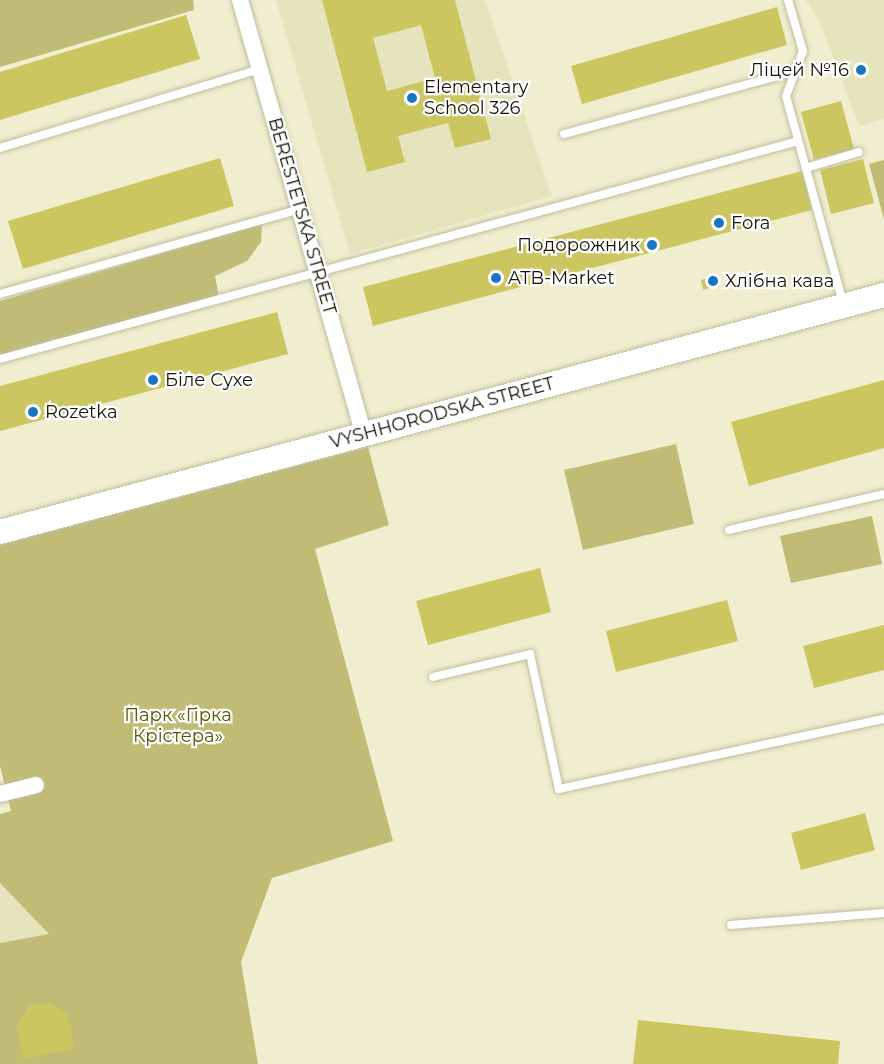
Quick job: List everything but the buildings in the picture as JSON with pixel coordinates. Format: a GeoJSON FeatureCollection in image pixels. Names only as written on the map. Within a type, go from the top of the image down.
{"type":"FeatureCollection","features":[{"type":"Feature","properties":{"kind":"main road","name":"VYSHHORODSKA STREET"},"geometry":{"type":"LineString","coordinates":[[0,532],[363,432],[884,295]]}},
{"type":"Feature","properties":{"kind":"street","name":"BERESTETSKA STREET"},"geometry":{"type":"LineString","coordinates":[[240,0],[363,432]]}},
{"type":"Feature","properties":{"kind":"street"},"geometry":{"type":"LineString","coordinates":[[0,794],[36,785]]}},
{"type":"Feature","properties":{"kind":"lane"},"geometry":{"type":"LineString","coordinates":[[788,0],[803,51],[786,96],[844,306]]}},
{"type":"Feature","properties":{"kind":"lane"},"geometry":{"type":"LineString","coordinates":[[0,148],[260,69]]}},
{"type":"Feature","properties":{"kind":"lane"},"geometry":{"type":"LineString","coordinates":[[564,134],[796,71]]}},
{"type":"Feature","properties":{"kind":"lane"},"geometry":{"type":"LineString","coordinates":[[0,359],[319,276],[798,141]]}},
{"type":"Feature","properties":{"kind":"lane"},"geometry":{"type":"LineString","coordinates":[[806,168],[859,152]]}},
{"type":"Feature","properties":{"kind":"lane"},"geometry":{"type":"LineString","coordinates":[[0,281],[1,293],[300,209]]}},
{"type":"Feature","properties":{"kind":"lane"},"geometry":{"type":"LineString","coordinates":[[729,530],[884,494]]}},
{"type":"Feature","properties":{"kind":"lane"},"geometry":{"type":"LineString","coordinates":[[433,677],[530,654],[559,789],[884,719]]}},
{"type":"Feature","properties":{"kind":"lane"},"geometry":{"type":"LineString","coordinates":[[731,925],[884,913]]}},
{"type":"Feature","properties":{"kind":"shaded area","name":"Elementary School 326"},"geometry":{"type":"Polygon","coordinates":[[[276,0],[485,0],[552,196],[350,254],[276,0]]]}},
{"type":"Feature","properties":{"kind":"shaded area","name":"Ліцей №16"},"geometry":{"type":"Polygon","coordinates":[[[805,0],[884,0],[884,119],[859,126],[820,22],[805,0]]]}},
{"type":"Feature","properties":{"kind":"shaded area"},"geometry":{"type":"Polygon","coordinates":[[[0,883],[50,934],[0,943],[0,883]]]}},
{"type":"Feature","properties":{"kind":"green space"},"geometry":{"type":"Polygon","coordinates":[[[0,0],[193,0],[194,10],[0,67],[0,0]]]}},
{"type":"Feature","properties":{"kind":"green space"},"geometry":{"type":"Polygon","coordinates":[[[884,160],[884,219],[869,164],[884,160]]]}},
{"type":"Feature","properties":{"kind":"green space"},"geometry":{"type":"Polygon","coordinates":[[[262,224],[261,242],[247,261],[215,276],[219,298],[0,355],[0,301],[262,224]]]}},
{"type":"Feature","properties":{"kind":"green space"},"geometry":{"type":"Polygon","coordinates":[[[676,444],[694,524],[583,550],[564,470],[676,444]]]}},
{"type":"Feature","properties":{"kind":"green space","name":"Парк «Гірка Крістера»"},"geometry":{"type":"Polygon","coordinates":[[[368,447],[389,525],[315,549],[393,841],[272,878],[241,962],[258,1064],[0,1064],[0,943],[49,934],[0,883],[0,814],[11,811],[0,766],[0,545],[368,447]]]}},
{"type":"Feature","properties":{"kind":"green space"},"geometry":{"type":"Polygon","coordinates":[[[872,516],[882,564],[791,583],[780,536],[872,516]]]}},
{"type":"Feature","properties":{"kind":"place","name":"Ліцей №16"},"geometry":{"type":"Point","coordinates":[861,70]}},
{"type":"Feature","properties":{"kind":"place","name":"Elementary School 326"},"geometry":{"type":"Point","coordinates":[412,98]}},
{"type":"Feature","properties":{"kind":"place","name":"Fora"},"geometry":{"type":"Point","coordinates":[719,223]}},
{"type":"Feature","properties":{"kind":"place","name":"Подорожник"},"geometry":{"type":"Point","coordinates":[652,245]}},
{"type":"Feature","properties":{"kind":"place","name":"ATB-Market"},"geometry":{"type":"Point","coordinates":[496,278]}},
{"type":"Feature","properties":{"kind":"place","name":"Хлібна кава"},"geometry":{"type":"Point","coordinates":[713,281]}},
{"type":"Feature","properties":{"kind":"place","name":"Біле Сухе"},"geometry":{"type":"Point","coordinates":[153,380]}},
{"type":"Feature","properties":{"kind":"place","name":"Rozetka"},"geometry":{"type":"Point","coordinates":[33,412]}}]}
